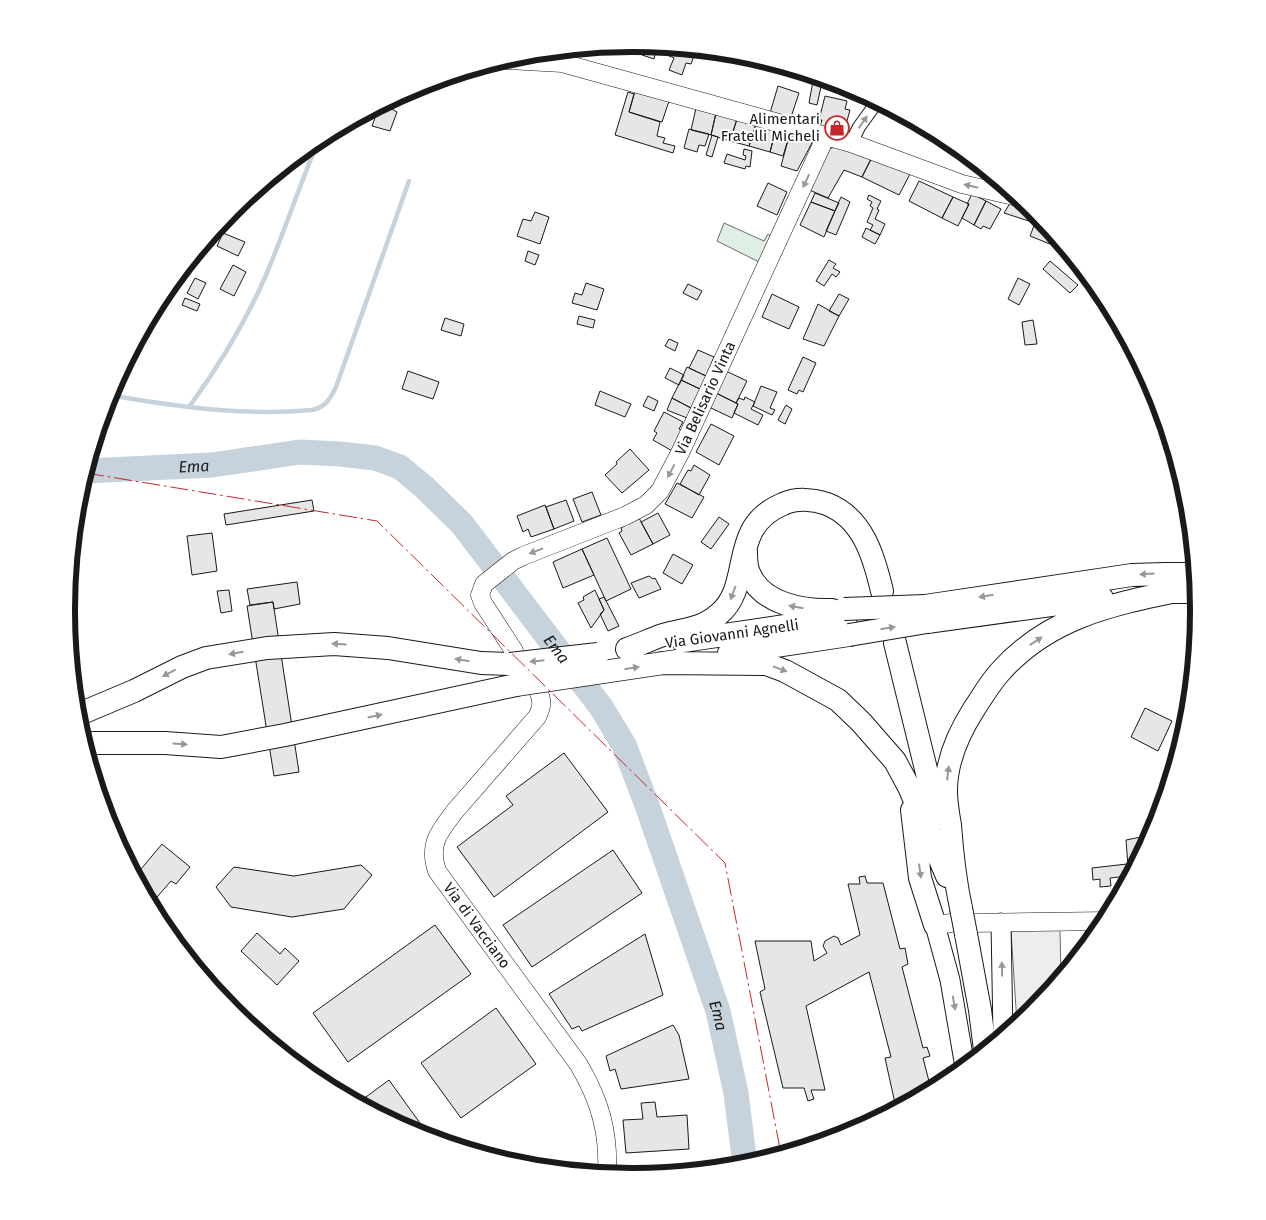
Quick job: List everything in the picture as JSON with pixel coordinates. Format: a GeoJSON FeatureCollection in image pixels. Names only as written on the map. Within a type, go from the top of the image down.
{"type":"FeatureCollection","features":[{"type":"Feature","properties":{"kind":"highway"},"geometry":{"type":"LineString","coordinates":[[627,649],[662,635],[694,629],[720,614],[734,594],[749,535],[760,519],[776,507],[794,501],[813,500],[823,503],[842,513],[853,523],[866,542],[875,563],[882,590]]}},
{"type":"Feature","properties":{"kind":"highway"},"geometry":{"type":"LineString","coordinates":[[745,546],[749,574],[754,583],[770,597],[792,607],[828,610],[846,620],[1187,591]]}},
{"type":"Feature","properties":{"kind":"highway"},"geometry":{"type":"LineString","coordinates":[[926,614],[1132,575],[1189,574]]}},
{"type":"Feature","properties":{"kind":"highway"},"geometry":{"type":"LineString","coordinates":[[957,923],[946,791],[949,766],[957,740],[967,720],[1000,672],[1029,646],[1059,626],[1088,612],[1126,601],[1187,591]]}},
{"type":"Feature","properties":{"kind":"highway","name":"Via Giovanni Agnelli"},"geometry":{"type":"LineString","coordinates":[[118,743],[165,743],[221,747],[516,686],[600,663],[627,649],[846,620]]}},
{"type":"Feature","properties":{"kind":"highway","name":"Via Giovanni Agnelli"},"geometry":{"type":"LineString","coordinates":[[134,691],[182,667],[206,658],[267,648],[334,644],[388,648],[481,663],[512,657],[600,663],[662,663],[846,620]]}},
{"type":"Feature","properties":{"kind":"highway"},"geometry":{"type":"LineString","coordinates":[[895,643],[954,874]]}},
{"type":"Feature","properties":{"kind":"highway"},"geometry":{"type":"LineString","coordinates":[[662,663],[766,664],[785,671],[838,700],[884,748],[909,787],[957,923],[980,1010],[984,1042]]}},
{"type":"Feature","properties":{"kind":"highway"},"geometry":{"type":"LineString","coordinates":[[83,702],[134,691]]}},
{"type":"Feature","properties":{"kind":"highway"},"geometry":{"type":"LineString","coordinates":[[85,712],[134,691]]}},
{"type":"Feature","properties":{"kind":"highway"},"geometry":{"type":"LineString","coordinates":[[91,743],[118,743]]}},
{"type":"Feature","properties":{"kind":"highway"},"geometry":{"type":"LineString","coordinates":[[93,749],[118,743]]}},
{"type":"Feature","properties":{"kind":"highway"},"geometry":{"type":"LineString","coordinates":[[909,787],[920,878],[926,899],[957,923]]}},
{"type":"Feature","properties":{"kind":"main road"},"geometry":{"type":"LineString","coordinates":[[957,923],[943,955],[950,980],[964,1058]]}},
{"type":"Feature","properties":{"kind":"main road"},"geometry":{"type":"LineString","coordinates":[[1001,923],[1003,1027]]}},
{"type":"Feature","properties":{"kind":"street"},"geometry":{"type":"LineString","coordinates":[[533,61],[562,63],[851,143],[962,184],[1004,194]]}},
{"type":"Feature","properties":{"kind":"street"},"geometry":{"type":"LineString","coordinates":[[851,143],[859,127],[873,107]]}},
{"type":"Feature","properties":{"kind":"street","name":"Via Belisario Vinta"},"geometry":{"type":"LineString","coordinates":[[512,657],[482,603],[481,589],[493,576],[513,561],[625,516],[646,505],[660,491],[681,451],[826,136]]}},
{"type":"Feature","properties":{"kind":"street","name":"Via di Vacciano"},"geometry":{"type":"LineString","coordinates":[[538,691],[542,701],[542,708],[538,717],[442,828],[434,845],[434,860],[437,871],[579,1065],[591,1085],[599,1103],[604,1124],[607,1167]]}},
{"type":"Feature","properties":{"kind":"street"},"geometry":{"type":"LineString","coordinates":[[957,923],[1096,921]]}},
{"type":"Feature","properties":{"kind":"green space"},"geometry":{"type":"Polygon","coordinates":[[[724,223],[764,241],[768,234],[772,237],[759,262],[717,241],[724,223]]]}},
{"type":"Feature","properties":{"kind":"shaded area"},"geometry":{"type":"Polygon","coordinates":[[[1060,929],[1061,967],[1016,1014],[1011,931],[1060,929]]]}},
{"type":"Feature","properties":{"kind":"building"},"geometry":{"type":"Polygon","coordinates":[[[643,53],[655,53],[654,59],[642,55],[643,53]]]}},
{"type":"Feature","properties":{"kind":"building"},"geometry":{"type":"Polygon","coordinates":[[[667,55],[694,56],[691,64],[686,63],[682,75],[669,70],[674,58],[667,55]]]}},
{"type":"Feature","properties":{"kind":"building"},"geometry":{"type":"Polygon","coordinates":[[[813,82],[821,86],[817,105],[809,103],[813,82]]]}},
{"type":"Feature","properties":{"kind":"building"},"geometry":{"type":"Polygon","coordinates":[[[778,86],[799,93],[790,120],[770,113],[778,86]]]}},
{"type":"Feature","properties":{"kind":"building"},"geometry":{"type":"Polygon","coordinates":[[[635,91],[669,101],[662,122],[629,112],[635,91]]]}},
{"type":"Feature","properties":{"kind":"building"},"geometry":{"type":"Polygon","coordinates":[[[628,92],[634,94],[629,112],[660,122],[657,136],[665,138],[663,143],[675,146],[673,153],[615,135],[628,92]]]}},
{"type":"Feature","properties":{"kind":"building"},"geometry":{"type":"Polygon","coordinates":[[[825,96],[847,101],[845,109],[850,110],[843,135],[819,129],[822,120],[819,120],[825,96]]]}},
{"type":"Feature","properties":{"kind":"building"},"geometry":{"type":"Polygon","coordinates":[[[390,108],[397,112],[390,131],[372,126],[376,115],[390,108]]]}},
{"type":"Feature","properties":{"kind":"building"},"geometry":{"type":"Polygon","coordinates":[[[696,108],[716,113],[711,135],[691,130],[696,108]]]}},
{"type":"Feature","properties":{"kind":"building"},"geometry":{"type":"Polygon","coordinates":[[[716,113],[737,119],[730,141],[711,135],[716,113]]]}},
{"type":"Feature","properties":{"kind":"building"},"geometry":{"type":"Polygon","coordinates":[[[737,119],[756,124],[749,146],[730,141],[737,119]]]}},
{"type":"Feature","properties":{"kind":"building"},"geometry":{"type":"Polygon","coordinates":[[[756,124],[776,129],[770,152],[749,146],[756,124]]]}},
{"type":"Feature","properties":{"kind":"building"},"geometry":{"type":"Polygon","coordinates":[[[689,129],[709,134],[705,146],[699,145],[697,152],[684,148],[689,129]]]}},
{"type":"Feature","properties":{"kind":"building"},"geometry":{"type":"Polygon","coordinates":[[[776,129],[790,133],[783,156],[770,152],[776,129]]]}},
{"type":"Feature","properties":{"kind":"building"},"geometry":{"type":"Polygon","coordinates":[[[790,133],[813,141],[797,171],[781,166],[790,133]]]}},
{"type":"Feature","properties":{"kind":"building"},"geometry":{"type":"Polygon","coordinates":[[[712,135],[718,137],[712,157],[706,155],[712,135]]]}},
{"type":"Feature","properties":{"kind":"building"},"geometry":{"type":"Polygon","coordinates":[[[845,144],[872,157],[862,177],[844,170],[828,198],[807,189],[828,149],[845,144]]]}},
{"type":"Feature","properties":{"kind":"building"},"geometry":{"type":"Polygon","coordinates":[[[744,149],[752,151],[750,167],[746,166],[745,169],[724,163],[727,154],[745,160],[746,156],[743,155],[744,149]]]}},
{"type":"Feature","properties":{"kind":"building"},"geometry":{"type":"Polygon","coordinates":[[[872,157],[910,174],[899,195],[862,177],[872,157]]]}},
{"type":"Feature","properties":{"kind":"building"},"geometry":{"type":"Polygon","coordinates":[[[919,181],[953,197],[942,218],[909,201],[919,181]]]}},
{"type":"Feature","properties":{"kind":"building"},"geometry":{"type":"Polygon","coordinates":[[[768,183],[787,192],[777,215],[757,206],[768,183]]]}},
{"type":"Feature","properties":{"kind":"building"},"geometry":{"type":"Polygon","coordinates":[[[815,193],[839,203],[835,211],[811,202],[815,193]]]}},
{"type":"Feature","properties":{"kind":"building"},"geometry":{"type":"Polygon","coordinates":[[[972,194],[986,201],[974,225],[962,218],[972,194]]]}},
{"type":"Feature","properties":{"kind":"building"},"geometry":{"type":"Polygon","coordinates":[[[869,195],[881,201],[875,219],[885,224],[880,235],[870,230],[873,225],[867,222],[873,208],[870,206],[872,202],[867,199],[869,195]]]}},
{"type":"Feature","properties":{"kind":"building"},"geometry":{"type":"Polygon","coordinates":[[[841,197],[850,202],[836,235],[826,231],[841,197]]]}},
{"type":"Feature","properties":{"kind":"building"},"geometry":{"type":"Polygon","coordinates":[[[953,197],[969,204],[958,226],[942,218],[953,197]]]}},
{"type":"Feature","properties":{"kind":"building"},"geometry":{"type":"Polygon","coordinates":[[[986,201],[1001,209],[990,229],[983,226],[981,229],[974,225],[986,201]]]}},
{"type":"Feature","properties":{"kind":"building"},"geometry":{"type":"Polygon","coordinates":[[[1011,201],[1033,222],[1004,213],[1011,201]]]}},
{"type":"Feature","properties":{"kind":"building"},"geometry":{"type":"Polygon","coordinates":[[[811,202],[835,211],[824,237],[800,225],[811,202]]]}},
{"type":"Feature","properties":{"kind":"building"},"geometry":{"type":"Polygon","coordinates":[[[535,212],[549,217],[540,244],[517,236],[523,219],[531,221],[535,212]]]}},
{"type":"Feature","properties":{"kind":"building"},"geometry":{"type":"Polygon","coordinates":[[[1035,224],[1051,241],[1050,244],[1030,236],[1035,224]]]}},
{"type":"Feature","properties":{"kind":"building"},"geometry":{"type":"Polygon","coordinates":[[[866,228],[880,235],[875,244],[862,237],[866,228]]]}},
{"type":"Feature","properties":{"kind":"building"},"geometry":{"type":"Polygon","coordinates":[[[223,233],[245,242],[238,256],[217,246],[223,233]]]}},
{"type":"Feature","properties":{"kind":"building"},"geometry":{"type":"Polygon","coordinates":[[[528,251],[539,255],[535,265],[525,261],[528,251]]]}},
{"type":"Feature","properties":{"kind":"building"},"geometry":{"type":"Polygon","coordinates":[[[829,260],[836,264],[833,268],[840,272],[836,277],[832,274],[824,286],[816,281],[829,260]]]}},
{"type":"Feature","properties":{"kind":"building"},"geometry":{"type":"Polygon","coordinates":[[[1050,261],[1078,285],[1070,293],[1043,269],[1050,261]]]}},
{"type":"Feature","properties":{"kind":"building"},"geometry":{"type":"Polygon","coordinates":[[[233,265],[246,272],[234,296],[220,289],[233,265]]]}},
{"type":"Feature","properties":{"kind":"building"},"geometry":{"type":"Polygon","coordinates":[[[195,278],[206,283],[198,299],[187,293],[195,278]]]}},
{"type":"Feature","properties":{"kind":"building"},"geometry":{"type":"Polygon","coordinates":[[[1018,278],[1030,284],[1019,305],[1008,299],[1018,278]]]}},
{"type":"Feature","properties":{"kind":"building"},"geometry":{"type":"Polygon","coordinates":[[[586,283],[604,289],[597,310],[572,303],[575,293],[582,295],[586,283]]]}},
{"type":"Feature","properties":{"kind":"building"},"geometry":{"type":"Polygon","coordinates":[[[688,284],[702,291],[697,300],[683,293],[688,284]]]}},
{"type":"Feature","properties":{"kind":"building"},"geometry":{"type":"Polygon","coordinates":[[[772,294],[799,307],[789,329],[762,317],[772,294]]]}},
{"type":"Feature","properties":{"kind":"building"},"geometry":{"type":"Polygon","coordinates":[[[839,294],[849,299],[839,316],[829,311],[839,294]]]}},
{"type":"Feature","properties":{"kind":"building"},"geometry":{"type":"Polygon","coordinates":[[[185,298],[200,304],[197,311],[182,305],[185,298]]]}},
{"type":"Feature","properties":{"kind":"building"},"geometry":{"type":"Polygon","coordinates":[[[818,304],[839,316],[824,346],[803,339],[818,304]]]}},
{"type":"Feature","properties":{"kind":"building"},"geometry":{"type":"Polygon","coordinates":[[[579,316],[595,320],[593,328],[577,324],[579,316]]]}},
{"type":"Feature","properties":{"kind":"building"},"geometry":{"type":"Polygon","coordinates":[[[445,318],[464,324],[461,336],[441,330],[445,318]]]}},
{"type":"Feature","properties":{"kind":"building"},"geometry":{"type":"Polygon","coordinates":[[[1033,320],[1037,344],[1025,345],[1022,322],[1033,320]]]}},
{"type":"Feature","properties":{"kind":"building"},"geometry":{"type":"Polygon","coordinates":[[[669,339],[678,343],[675,351],[665,346],[669,339]]]}},
{"type":"Feature","properties":{"kind":"building"},"geometry":{"type":"Polygon","coordinates":[[[698,350],[714,357],[706,376],[689,368],[698,350]]]}},
{"type":"Feature","properties":{"kind":"building"},"geometry":{"type":"Polygon","coordinates":[[[803,357],[816,363],[803,392],[799,390],[797,394],[788,390],[803,357]]]}},
{"type":"Feature","properties":{"kind":"building"},"geometry":{"type":"Polygon","coordinates":[[[687,367],[706,376],[700,389],[681,380],[687,367]]]}},
{"type":"Feature","properties":{"kind":"building"},"geometry":{"type":"Polygon","coordinates":[[[670,368],[684,375],[679,385],[665,378],[670,368]]]}},
{"type":"Feature","properties":{"kind":"building"},"geometry":{"type":"Polygon","coordinates":[[[408,371],[439,382],[433,399],[402,389],[408,371]]]}},
{"type":"Feature","properties":{"kind":"building"},"geometry":{"type":"Polygon","coordinates":[[[726,371],[747,381],[736,403],[716,393],[726,371]]]}},
{"type":"Feature","properties":{"kind":"building"},"geometry":{"type":"Polygon","coordinates":[[[681,380],[700,389],[691,408],[672,398],[681,380]]]}},
{"type":"Feature","properties":{"kind":"building"},"geometry":{"type":"Polygon","coordinates":[[[761,386],[777,392],[770,408],[775,410],[772,415],[753,406],[761,386]]]}},
{"type":"Feature","properties":{"kind":"building"},"geometry":{"type":"Polygon","coordinates":[[[600,391],[631,404],[625,417],[595,405],[600,391]]]}},
{"type":"Feature","properties":{"kind":"building"},"geometry":{"type":"Polygon","coordinates":[[[716,393],[738,404],[732,418],[709,407],[716,393]]]}},
{"type":"Feature","properties":{"kind":"building"},"geometry":{"type":"Polygon","coordinates":[[[648,396],[658,401],[654,411],[643,406],[648,396]]]}},
{"type":"Feature","properties":{"kind":"building"},"geometry":{"type":"Polygon","coordinates":[[[745,397],[755,402],[751,409],[763,415],[758,425],[734,413],[739,398],[744,400],[745,397]]]}},
{"type":"Feature","properties":{"kind":"building"},"geometry":{"type":"Polygon","coordinates":[[[672,398],[691,408],[687,418],[667,410],[672,398]]]}},
{"type":"Feature","properties":{"kind":"building"},"geometry":{"type":"Polygon","coordinates":[[[786,405],[792,409],[785,424],[778,420],[786,405]]]}},
{"type":"Feature","properties":{"kind":"building"},"geometry":{"type":"Polygon","coordinates":[[[664,412],[683,422],[679,429],[684,432],[674,452],[653,440],[657,433],[654,431],[664,412]]]}},
{"type":"Feature","properties":{"kind":"building"},"geometry":{"type":"Polygon","coordinates":[[[711,424],[734,436],[719,465],[696,452],[711,424]]]}},
{"type":"Feature","properties":{"kind":"building"},"geometry":{"type":"Polygon","coordinates":[[[630,449],[649,470],[622,493],[605,475],[630,449]]]}},
{"type":"Feature","properties":{"kind":"building"},"geometry":{"type":"Polygon","coordinates":[[[694,465],[710,475],[699,495],[680,484],[688,470],[691,471],[694,465]]]}},
{"type":"Feature","properties":{"kind":"building"},"geometry":{"type":"Polygon","coordinates":[[[677,483],[704,497],[692,518],[665,504],[677,483]]]}},
{"type":"Feature","properties":{"kind":"building"},"geometry":{"type":"Polygon","coordinates":[[[592,492],[601,515],[582,522],[573,499],[592,492]]]}},
{"type":"Feature","properties":{"kind":"building"},"geometry":{"type":"Polygon","coordinates":[[[312,500],[314,511],[226,525],[224,514],[312,500]]]}},
{"type":"Feature","properties":{"kind":"building"},"geometry":{"type":"Polygon","coordinates":[[[566,500],[574,521],[554,529],[546,507],[566,500]]]}},
{"type":"Feature","properties":{"kind":"building"},"geometry":{"type":"Polygon","coordinates":[[[545,505],[554,529],[531,537],[528,529],[523,532],[517,516],[545,505]]]}},
{"type":"Feature","properties":{"kind":"building"},"geometry":{"type":"Polygon","coordinates":[[[658,513],[670,535],[653,544],[641,522],[658,513]]]}},
{"type":"Feature","properties":{"kind":"building"},"geometry":{"type":"Polygon","coordinates":[[[719,517],[729,524],[711,549],[701,542],[719,517]]]}},
{"type":"Feature","properties":{"kind":"building"},"geometry":{"type":"Polygon","coordinates":[[[639,518],[653,544],[631,555],[619,533],[622,531],[621,528],[639,518]]]}},
{"type":"Feature","properties":{"kind":"building"},"geometry":{"type":"Polygon","coordinates":[[[212,533],[217,571],[192,575],[187,536],[212,533]]]}},
{"type":"Feature","properties":{"kind":"building"},"geometry":{"type":"Polygon","coordinates":[[[607,538],[631,589],[606,601],[582,549],[607,538]]]}},
{"type":"Feature","properties":{"kind":"building"},"geometry":{"type":"Polygon","coordinates":[[[582,549],[594,575],[563,588],[553,562],[582,549]]]}},
{"type":"Feature","properties":{"kind":"building"},"geometry":{"type":"Polygon","coordinates":[[[673,554],[693,565],[682,584],[663,573],[673,554]]]}},
{"type":"Feature","properties":{"kind":"building"},"geometry":{"type":"Polygon","coordinates":[[[649,576],[653,579],[655,578],[661,589],[639,598],[631,583],[649,576]]]}},
{"type":"Feature","properties":{"kind":"building"},"geometry":{"type":"Polygon","coordinates":[[[297,582],[300,604],[274,609],[273,602],[250,605],[247,589],[297,582]]]}},
{"type":"Feature","properties":{"kind":"building"},"geometry":{"type":"Polygon","coordinates":[[[229,590],[232,611],[221,613],[217,591],[229,590]]]}},
{"type":"Feature","properties":{"kind":"building"},"geometry":{"type":"Polygon","coordinates":[[[595,590],[604,610],[591,628],[578,603],[584,600],[583,597],[595,590]]]}},
{"type":"Feature","properties":{"kind":"building"},"geometry":{"type":"Polygon","coordinates":[[[604,597],[619,626],[608,631],[600,614],[604,610],[599,599],[604,597]]]}},
{"type":"Feature","properties":{"kind":"building"},"geometry":{"type":"Polygon","coordinates":[[[273,602],[299,772],[274,776],[247,606],[273,602]]]}},
{"type":"Feature","properties":{"kind":"building"},"geometry":{"type":"Polygon","coordinates":[[[1145,708],[1172,721],[1158,751],[1131,737],[1145,708]]]}},
{"type":"Feature","properties":{"kind":"building"},"geometry":{"type":"Polygon","coordinates":[[[564,753],[608,812],[494,897],[457,847],[513,805],[506,796],[564,753]]]}},
{"type":"Feature","properties":{"kind":"building"},"geometry":{"type":"Polygon","coordinates":[[[1142,837],[1128,866],[1126,840],[1142,837]]]}},
{"type":"Feature","properties":{"kind":"building"},"geometry":{"type":"Polygon","coordinates":[[[162,844],[190,867],[176,884],[171,881],[156,898],[140,870],[162,844]]]}},
{"type":"Feature","properties":{"kind":"building"},"geometry":{"type":"Polygon","coordinates":[[[613,850],[642,893],[532,967],[503,925],[613,850]]]}},
{"type":"Feature","properties":{"kind":"building"},"geometry":{"type":"Polygon","coordinates":[[[1127,864],[1127,868],[1123,877],[1110,878],[1111,886],[1100,887],[1100,879],[1093,880],[1092,868],[1127,864]]]}},
{"type":"Feature","properties":{"kind":"building"},"geometry":{"type":"Polygon","coordinates":[[[361,865],[372,875],[344,909],[292,917],[231,907],[216,887],[234,867],[294,876],[361,865]]]}},
{"type":"Feature","properties":{"kind":"building"},"geometry":{"type":"Polygon","coordinates":[[[865,876],[867,883],[883,883],[900,949],[905,948],[908,964],[902,967],[923,1048],[927,1047],[930,1056],[923,1058],[929,1082],[895,1102],[885,1058],[891,1057],[869,972],[806,1006],[825,1090],[811,1090],[814,1099],[808,1101],[804,1088],[783,1088],[760,992],[765,989],[755,941],[811,941],[814,961],[827,953],[823,946],[825,941],[834,936],[838,938],[841,945],[860,935],[848,884],[860,884],[859,877],[865,876]]]}},
{"type":"Feature","properties":{"kind":"building"},"geometry":{"type":"Polygon","coordinates":[[[435,925],[471,974],[348,1062],[313,1013],[435,925]]]}},
{"type":"Feature","properties":{"kind":"building"},"geometry":{"type":"Polygon","coordinates":[[[257,933],[280,954],[285,948],[299,961],[277,985],[241,951],[257,933]]]}},
{"type":"Feature","properties":{"kind":"building"},"geometry":{"type":"Polygon","coordinates":[[[645,934],[663,995],[582,1031],[579,1026],[572,1029],[549,994],[645,934]]]}},
{"type":"Feature","properties":{"kind":"building"},"geometry":{"type":"Polygon","coordinates":[[[496,1008],[536,1064],[461,1118],[421,1063],[496,1008]]]}},
{"type":"Feature","properties":{"kind":"building"},"geometry":{"type":"Polygon","coordinates":[[[673,1025],[679,1035],[689,1079],[621,1089],[615,1069],[610,1071],[606,1056],[673,1025]]]}},
{"type":"Feature","properties":{"kind":"building"},"geometry":{"type":"Polygon","coordinates":[[[389,1080],[422,1126],[386,1110],[364,1098],[389,1080]]]}},
{"type":"Feature","properties":{"kind":"building"},"geometry":{"type":"Polygon","coordinates":[[[655,1102],[657,1117],[687,1115],[689,1149],[626,1153],[623,1120],[643,1119],[641,1103],[655,1102]]]}},
{"type":"Feature","properties":{"kind":"waterway"},"geometry":{"type":"LineString","coordinates":[[189,407],[211,376],[250,309],[273,258],[313,154]]}},
{"type":"Feature","properties":{"kind":"waterway"},"geometry":{"type":"LineString","coordinates":[[118,396],[185,407],[236,411],[286,412],[312,410],[324,405],[336,387],[409,181]]}},
{"type":"Feature","properties":{"kind":"waterway","name":"Ema"},"geometry":{"type":"LineString","coordinates":[[93,471],[212,465],[300,452],[375,458],[400,467],[424,487],[462,524],[601,707],[624,745],[647,805],[718,1011],[736,1093],[744,1157]]}},
{"type":"Feature","properties":{"kind":"power"},"geometry":{"type":"LineString","coordinates":[[92,474],[377,521],[725,863],[780,1148]]}},
{"type":"Feature","properties":{"kind":"place","name":"Alimentari Fratelli Micheli"},"geometry":{"type":"Point","coordinates":[837,128]}}]}
